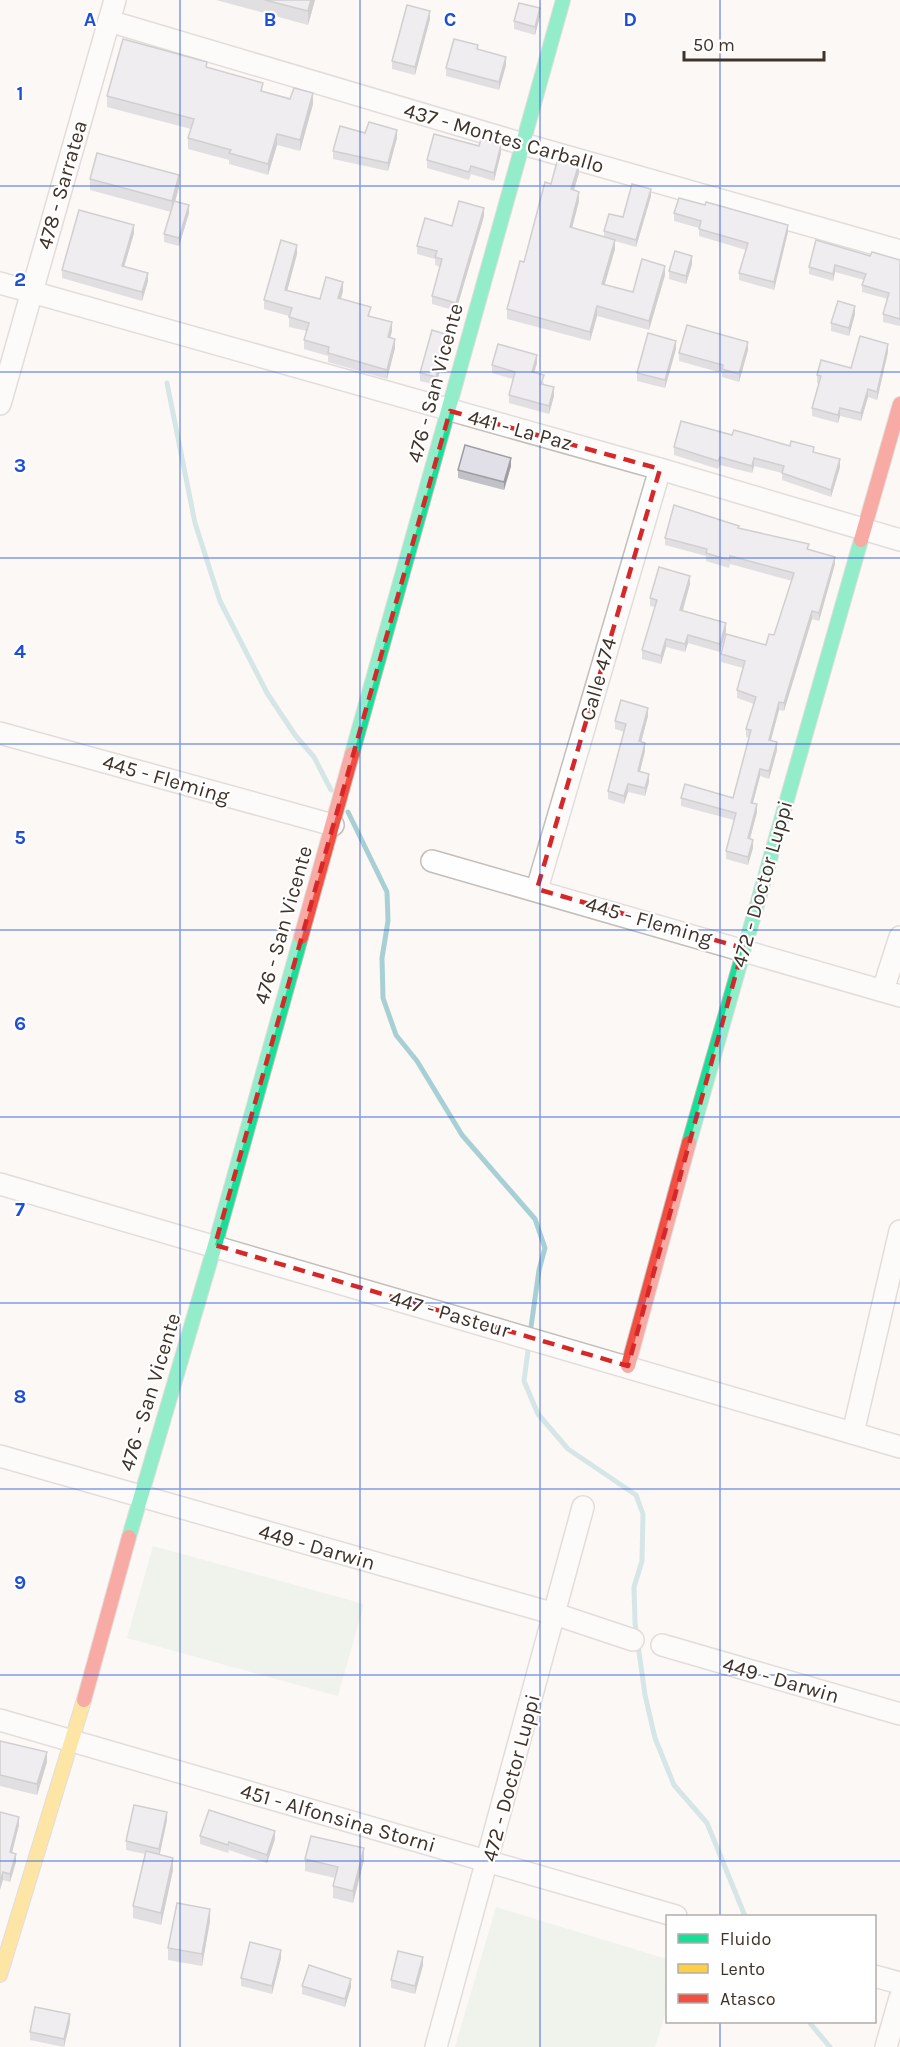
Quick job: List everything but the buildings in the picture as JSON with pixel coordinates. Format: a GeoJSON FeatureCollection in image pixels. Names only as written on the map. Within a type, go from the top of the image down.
{"type":"FeatureCollection","features":[{"type":"Feature","properties":{"kind":"street","name":"478 - Sarratea"},"geometry":{"type":"LineString","coordinates":[[0,404],[115,0]]}},
{"type":"Feature","properties":{"kind":"street","name":"476 - San Vicente"},"geometry":{"type":"LineString","coordinates":[[0,1975],[73,1740],[140,1497],[215,1245],[450,411],[563,0]]}},
{"type":"Feature","properties":{"kind":"street","name":"437 - Montes Carballo"},"geometry":{"type":"LineString","coordinates":[[109,21],[523,144],[900,251]]}},
{"type":"Feature","properties":{"kind":"street","name":"441 - La Paz"},"geometry":{"type":"LineString","coordinates":[[0,283],[660,469],[900,540]]}},
{"type":"Feature","properties":{"kind":"street","name":"472 - Doctor Luppi"},"geometry":{"type":"LineString","coordinates":[[628,1366],[743,948],[866,529],[900,404]]}},
{"type":"Feature","properties":{"kind":"street","name":"Calle 474"},"geometry":{"type":"LineString","coordinates":[[537,889],[660,469]]}},
{"type":"Feature","properties":{"kind":"street","name":"445 - Fleming"},"geometry":{"type":"LineString","coordinates":[[0,733],[334,822]]}},
{"type":"Feature","properties":{"kind":"street","name":"445 - Fleming"},"geometry":{"type":"LineString","coordinates":[[432,861],[743,948],[892,993]]}},
{"type":"Feature","properties":{"kind":"street"},"geometry":{"type":"LineString","coordinates":[[892,993],[900,936]]}},
{"type":"Feature","properties":{"kind":"street","name":"447 - Pasteur"},"geometry":{"type":"LineString","coordinates":[[0,1184],[900,1446]]}},
{"type":"Feature","properties":{"kind":"street"},"geometry":{"type":"LineString","coordinates":[[853,1433],[900,1231]]}},
{"type":"Feature","properties":{"kind":"street","name":"449 - Darwin"},"geometry":{"type":"LineString","coordinates":[[0,1456],[555,1614],[633,1641]]}},
{"type":"Feature","properties":{"kind":"street","name":"472 - Doctor Luppi"},"geometry":{"type":"LineString","coordinates":[[436,2047],[489,1861],[583,1507]]}},
{"type":"Feature","properties":{"kind":"street","name":"449 - Darwin"},"geometry":{"type":"LineString","coordinates":[[662,1645],[900,1714]]}},
{"type":"Feature","properties":{"kind":"street","name":"451 - Alfonsina Storni"},"geometry":{"type":"LineString","coordinates":[[0,1720],[669,1915]]}},
{"type":"Feature","properties":{"kind":"street"},"geometry":{"type":"LineString","coordinates":[[876,1977],[900,1983]]}},
{"type":"Feature","properties":{"kind":"street"},"geometry":{"type":"LineString","coordinates":[[886,2047],[900,1998]]}},
{"type":"Feature","properties":{"kind":"highlighted area"},"geometry":{"type":"Polygon","coordinates":[[[450,411],[660,469],[537,889],[743,948],[628,1366],[215,1245],[450,411]]]}},
{"type":"Feature","properties":{"kind":"shaded area"},"geometry":{"type":"Polygon","coordinates":[[[153,1546],[364,1604],[338,1696],[127,1638],[153,1546]]]}},
{"type":"Feature","properties":{"kind":"shaded area"},"geometry":{"type":"Polygon","coordinates":[[[496,1907],[666,1959],[666,2012],[655,2047],[455,2047],[496,1907]]]}},
{"type":"Feature","properties":{"kind":"waterway"},"geometry":{"type":"LineString","coordinates":[[167,383],[195,523],[220,601],[267,693],[295,735],[314,757],[331,790]]}},
{"type":"Feature","properties":{"kind":"waterway"},"geometry":{"type":"LineString","coordinates":[[348,812],[387,892],[388,921],[382,958],[383,998],[396,1035],[417,1061],[462,1135],[535,1219],[545,1248],[539,1270],[530,1334]]}},
{"type":"Feature","properties":{"kind":"waterway"},"geometry":{"type":"LineString","coordinates":[[529,1343],[524,1381],[538,1414],[568,1449],[636,1495],[643,1514],[642,1561],[634,1587],[635,1623],[645,1695],[655,1738],[674,1785],[707,1823],[745,1915]]}},
{"type":"Feature","properties":{"kind":"waterway"},"geometry":{"type":"LineString","coordinates":[[810,2023],[830,2047]]}},
{"type":"Feature","properties":{"kind":"traffic: fast"},"geometry":{"type":"LineString","coordinates":[[352,754],[563,0]]}},
{"type":"Feature","properties":{"kind":"traffic: fast"},"geometry":{"type":"LineString","coordinates":[[689,1143],[861,540]]}},
{"type":"Feature","properties":{"kind":"traffic: fast"},"geometry":{"type":"LineString","coordinates":[[129,1537],[215,1245],[301,937]]}},
{"type":"Feature","properties":{"kind":"traffic: slow"},"geometry":{"type":"LineString","coordinates":[[0,1975],[84,1700]]}},
{"type":"Feature","properties":{"kind":"traffic: jam"},"geometry":{"type":"LineString","coordinates":[[861,540],[900,404]]}},
{"type":"Feature","properties":{"kind":"traffic: jam"},"geometry":{"type":"LineString","coordinates":[[301,937],[352,754]]}},
{"type":"Feature","properties":{"kind":"traffic: jam"},"geometry":{"type":"LineString","coordinates":[[628,1366],[689,1143]]}},
{"type":"Feature","properties":{"kind":"traffic: jam"},"geometry":{"type":"LineString","coordinates":[[84,1700],[129,1537]]}}]}
